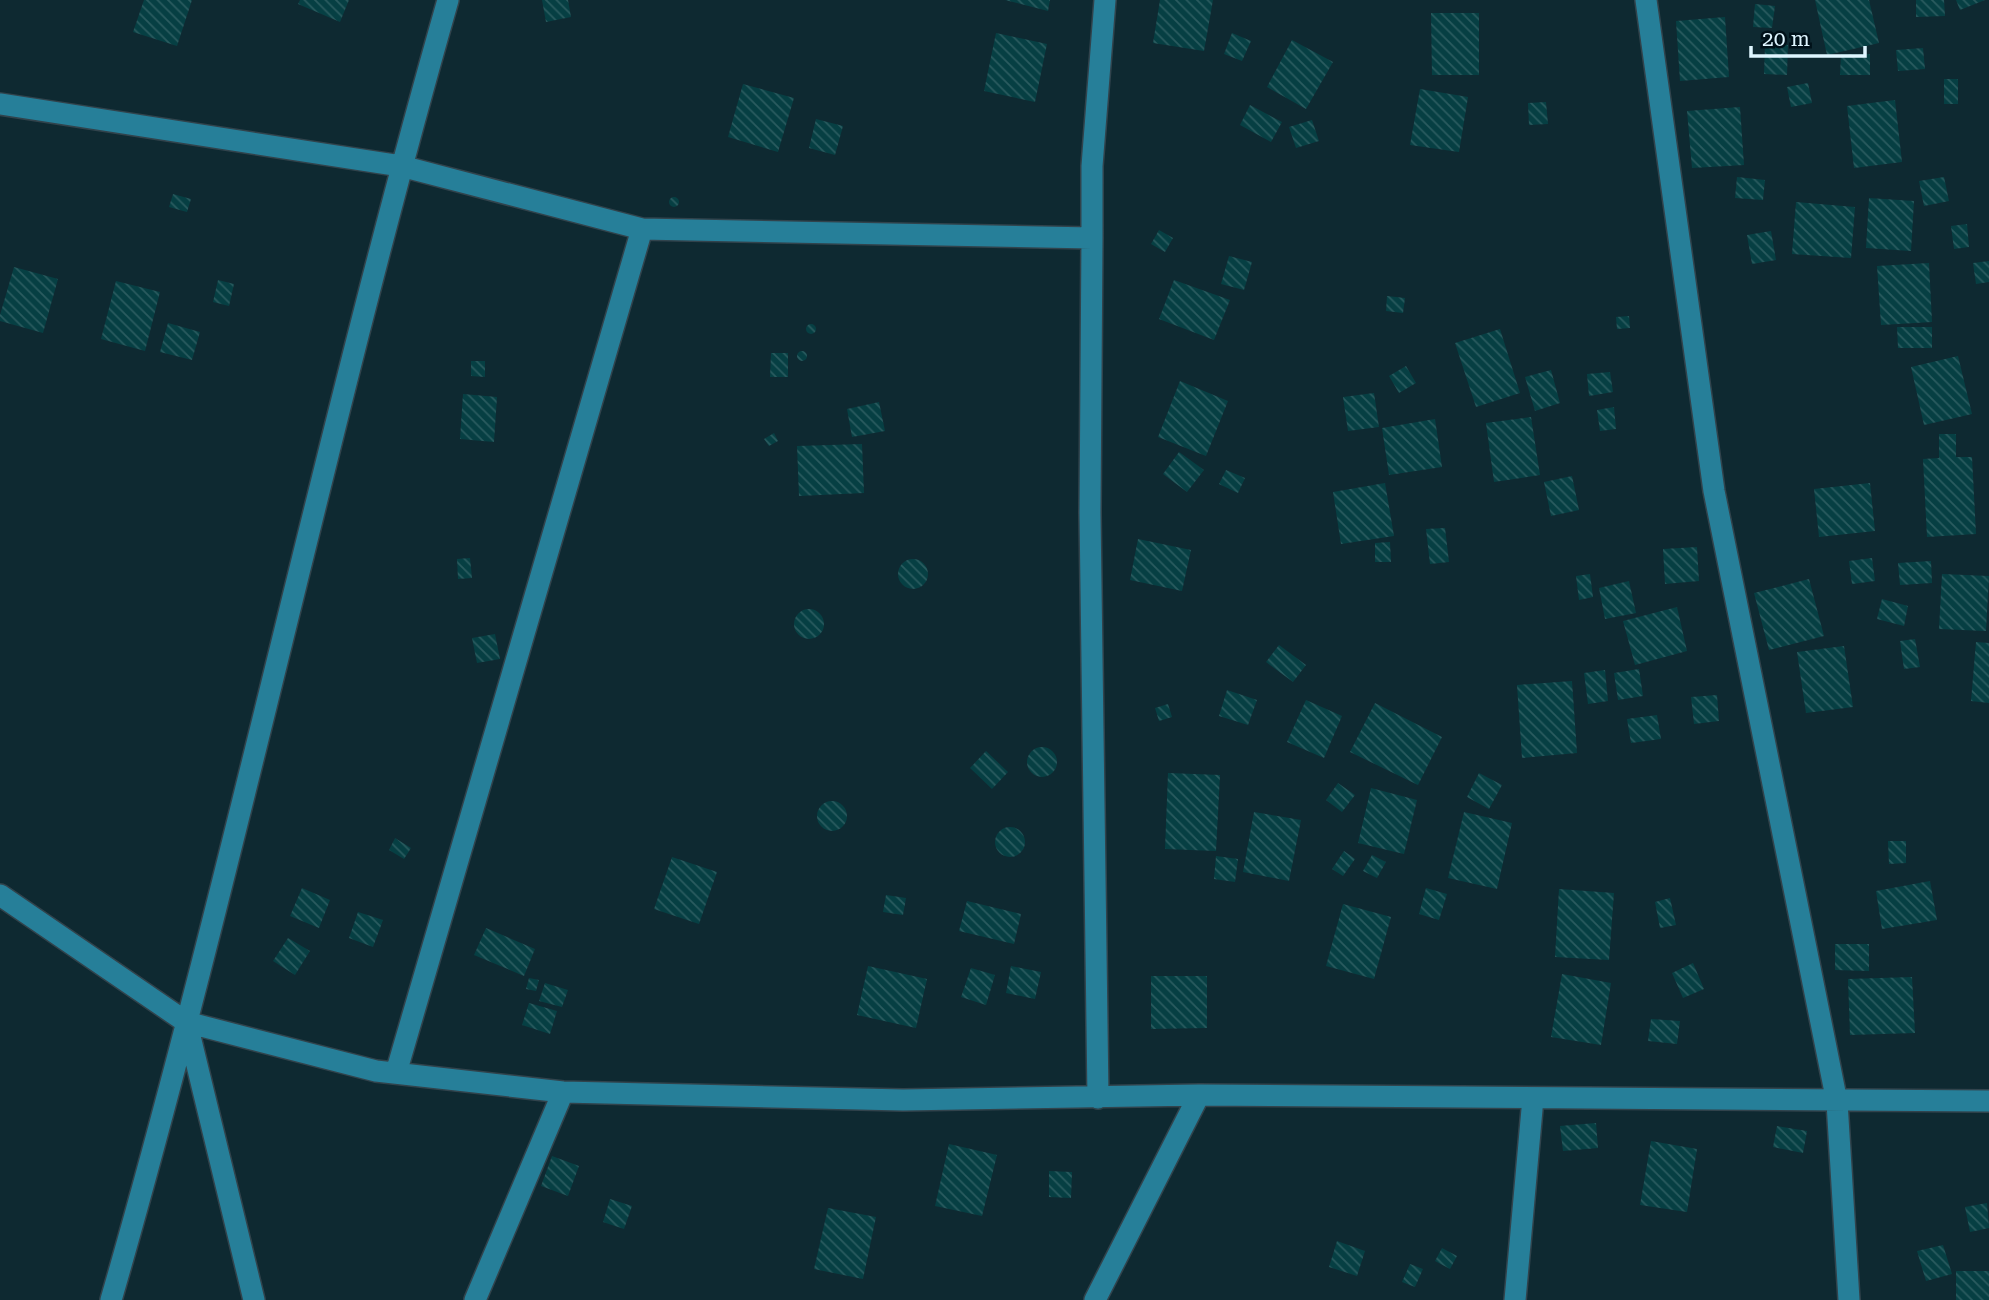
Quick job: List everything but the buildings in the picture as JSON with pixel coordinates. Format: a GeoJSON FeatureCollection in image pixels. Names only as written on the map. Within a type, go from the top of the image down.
{"type":"FeatureCollection","features":[{"type":"Feature","properties":{"kind":"street"},"geometry":{"type":"LineString","coordinates":[[111,1300],[186,1022],[401,166],[448,0]]}},
{"type":"Feature","properties":{"kind":"street"},"geometry":{"type":"LineString","coordinates":[[1098,1098],[1090,513],[1093,166],[1105,0]]}},
{"type":"Feature","properties":{"kind":"street"},"geometry":{"type":"LineString","coordinates":[[1646,0],[1714,491],[1837,1102],[1849,1300]]}},
{"type":"Feature","properties":{"kind":"street"},"geometry":{"type":"LineString","coordinates":[[0,104],[401,166],[642,229],[1092,238]]}},
{"type":"Feature","properties":{"kind":"street"},"geometry":{"type":"LineString","coordinates":[[396,1073],[642,229]]}},
{"type":"Feature","properties":{"kind":"street"},"geometry":{"type":"LineString","coordinates":[[0,895],[186,1022],[376,1071],[563,1092],[903,1100],[1199,1095],[1837,1102],[1989,1101]]}},
{"type":"Feature","properties":{"kind":"street"},"geometry":{"type":"LineString","coordinates":[[186,1022],[254,1300]]}},
{"type":"Feature","properties":{"kind":"street"},"geometry":{"type":"LineString","coordinates":[[475,1300],[563,1092]]}},
{"type":"Feature","properties":{"kind":"street"},"geometry":{"type":"LineString","coordinates":[[1095,1300],[1199,1095]]}},
{"type":"Feature","properties":{"kind":"street"},"geometry":{"type":"LineString","coordinates":[[1515,1300],[1532,1098]]}}]}
